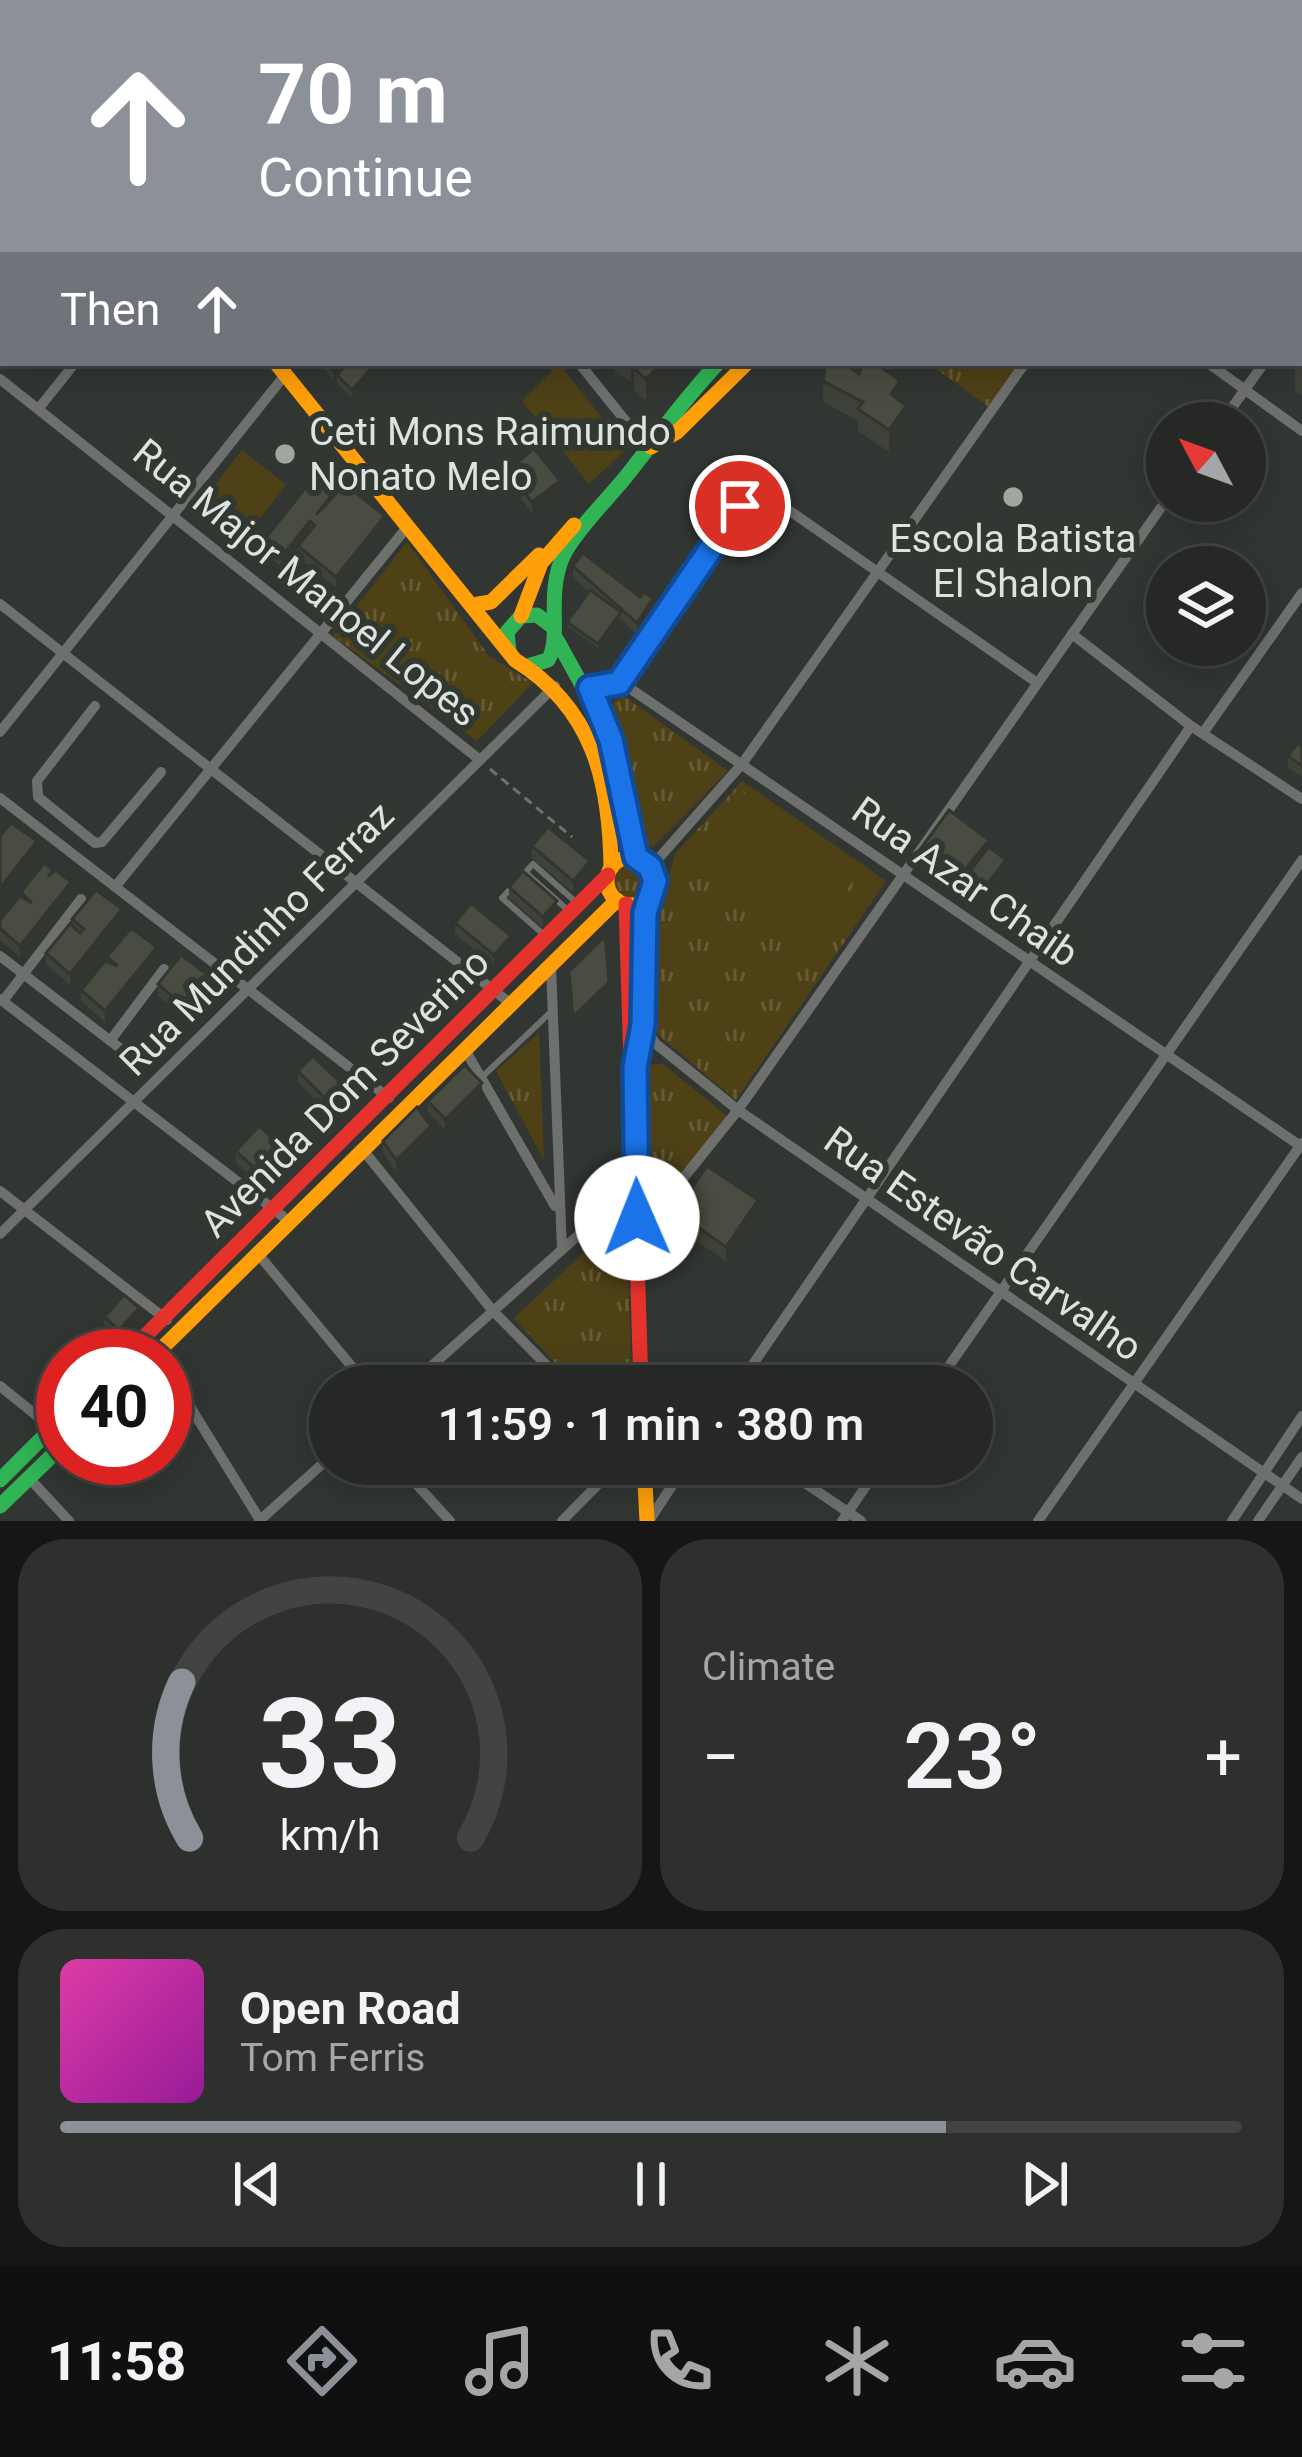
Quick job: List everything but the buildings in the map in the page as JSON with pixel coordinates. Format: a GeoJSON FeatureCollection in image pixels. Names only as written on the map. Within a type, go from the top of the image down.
{"type":"FeatureCollection","features":[{"type":"Feature","properties":{"kind":"main road"},"geometry":{"type":"LineString","coordinates":[[478,604],[491,602],[607,494],[648,448],[663,421],[715,366]]}},
{"type":"Feature","properties":{"kind":"main road"},"geometry":{"type":"LineString","coordinates":[[648,448],[677,432],[744,366]]}},
{"type":"Feature","properties":{"kind":"main road"},"geometry":{"type":"LineString","coordinates":[[281,369],[510,654],[531,665],[580,711],[596,751],[611,834],[609,889],[621,902],[635,1067],[641,1365]]}},
{"type":"Feature","properties":{"kind":"main road"},"geometry":{"type":"LineString","coordinates":[[531,665],[548,660],[555,634],[553,578],[607,494]]}},
{"type":"Feature","properties":{"kind":"main road"},"geometry":{"type":"LineString","coordinates":[[510,654],[507,632],[518,618],[541,562],[569,530]]}},
{"type":"Feature","properties":{"kind":"main road"},"geometry":{"type":"LineString","coordinates":[[461,590],[478,604],[518,618],[537,615],[590,688],[611,740],[652,891],[645,913],[643,1025],[635,1067]]}},
{"type":"Feature","properties":{"kind":"main road"},"geometry":{"type":"LineString","coordinates":[[610,872],[643,862]]}},
{"type":"Feature","properties":{"kind":"main road","name":"Avenida Dom Severino"},"geometry":{"type":"LineString","coordinates":[[152,1329],[549,939],[610,872]]}},
{"type":"Feature","properties":{"kind":"main road"},"geometry":{"type":"LineString","coordinates":[[621,902],[641,902],[652,891]]}},
{"type":"Feature","properties":{"kind":"main road","name":"Avenida Dom Severino"},"geometry":{"type":"LineString","coordinates":[[179,1329],[551,962],[621,902]]}},
{"type":"Feature","properties":{"kind":"main road"},"geometry":{"type":"LineString","coordinates":[[0,1480],[36,1444]]}},
{"type":"Feature","properties":{"kind":"main road"},"geometry":{"type":"LineString","coordinates":[[0,1506],[36,1471]]}},
{"type":"Feature","properties":{"kind":"main road"},"geometry":{"type":"LineString","coordinates":[[645,1485],[648,1521]]}},
{"type":"Feature","properties":{"kind":"street"},"geometry":{"type":"LineString","coordinates":[[39,408],[73,366]]}},
{"type":"Feature","properties":{"kind":"street"},"geometry":{"type":"LineString","coordinates":[[586,366],[648,448]]}},
{"type":"Feature","properties":{"kind":"street"},"geometry":{"type":"LineString","coordinates":[[643,862],[742,764],[1023,366]]}},
{"type":"Feature","properties":{"kind":"street"},"geometry":{"type":"LineString","coordinates":[[1212,366],[1302,431]]}},
{"type":"Feature","properties":{"kind":"street"},"geometry":{"type":"LineString","coordinates":[[1236,402],[1262,366]]}},
{"type":"Feature","properties":{"kind":"street"},"geometry":{"type":"LineString","coordinates":[[0,732],[174,514],[281,369]]}},
{"type":"Feature","properties":{"kind":"street","name":"Rua Major Manoel Lopes"},"geometry":{"type":"LineString","coordinates":[[0,380],[479,760]]}},
{"type":"Feature","properties":{"kind":"street"},"geometry":{"type":"LineString","coordinates":[[590,688],[619,683],[754,486],[1036,682]]}},
{"type":"Feature","properties":{"kind":"street"},"geometry":{"type":"LineString","coordinates":[[681,1181],[737,1110],[1151,522]]}},
{"type":"Feature","properties":{"kind":"street"},"geometry":{"type":"LineString","coordinates":[[115,887],[408,526]]}},
{"type":"Feature","properties":{"kind":"street"},"geometry":{"type":"LineString","coordinates":[[752,1365],[1030,964],[1197,730],[1302,593]]}},
{"type":"Feature","properties":{"kind":"street"},"geometry":{"type":"LineString","coordinates":[[0,604],[510,1003]]}},
{"type":"Feature","properties":{"kind":"street"},"geometry":{"type":"LineString","coordinates":[[1072,634],[1197,730],[1302,800]]}},
{"type":"Feature","properties":{"kind":"street","name":"Rua Azar Chaib"},"geometry":{"type":"LineString","coordinates":[[619,683],[1302,1145]]}},
{"type":"Feature","properties":{"kind":"street","name":"Rua Mundinho Ferraz"},"geometry":{"type":"LineString","coordinates":[[0,1234],[555,686]]}},
{"type":"Feature","properties":{"kind":"street"},"geometry":{"type":"LineString","coordinates":[[95,706],[35,790],[69,822],[102,842],[161,772]]}},
{"type":"Feature","properties":{"kind":"street"},"geometry":{"type":"LineString","coordinates":[[0,798],[389,1098]]}},
{"type":"Feature","properties":{"kind":"street"},"geometry":{"type":"LineString","coordinates":[[54,840],[69,822]]}},
{"type":"Feature","properties":{"kind":"street"},"geometry":{"type":"LineString","coordinates":[[950,1365],[1302,860]]}},
{"type":"Feature","properties":{"kind":"street"},"geometry":{"type":"LineString","coordinates":[[81,899],[2,1000],[290,1222]]}},
{"type":"Feature","properties":{"kind":"street"},"geometry":{"type":"LineString","coordinates":[[0,956],[134,1059]]}},
{"type":"Feature","properties":{"kind":"street"},"geometry":{"type":"LineString","coordinates":[[551,962],[562,1250]]}},
{"type":"Feature","properties":{"kind":"street"},"geometry":{"type":"LineString","coordinates":[[110,1041],[164,969]]}},
{"type":"Feature","properties":{"kind":"street","name":"Rua Estevão Carvalho"},"geometry":{"type":"LineString","coordinates":[[643,1025],[737,1110],[1302,1499]]}},
{"type":"Feature","properties":{"kind":"street"},"geometry":{"type":"LineString","coordinates":[[464,1048],[557,1209]]}},
{"type":"Feature","properties":{"kind":"street"},"geometry":{"type":"LineString","coordinates":[[635,1067],[656,1051],[670,1054]]}},
{"type":"Feature","properties":{"kind":"street"},"geometry":{"type":"LineString","coordinates":[[1038,1521],[1302,1145]]}},
{"type":"Feature","properties":{"kind":"street"},"geometry":{"type":"LineString","coordinates":[[363,1150],[493,1311],[546,1365]]}},
{"type":"Feature","properties":{"kind":"street"},"geometry":{"type":"LineString","coordinates":[[433,1365],[637,1183]]}},
{"type":"Feature","properties":{"kind":"street"},"geometry":{"type":"LineString","coordinates":[[0,1191],[179,1329]]}},
{"type":"Feature","properties":{"kind":"street"},"geometry":{"type":"LineString","coordinates":[[258,1255],[350,1365]]}},
{"type":"Feature","properties":{"kind":"street"},"geometry":{"type":"LineString","coordinates":[[0,1386],[36,1409]]}},
{"type":"Feature","properties":{"kind":"street"},"geometry":{"type":"LineString","coordinates":[[192,1411],[260,1520],[309,1476]]}},
{"type":"Feature","properties":{"kind":"street"},"geometry":{"type":"LineString","coordinates":[[1232,1521],[1302,1416]]}},
{"type":"Feature","properties":{"kind":"street"},"geometry":{"type":"LineString","coordinates":[[1258,1521],[1302,1456]]}},
{"type":"Feature","properties":{"kind":"street"},"geometry":{"type":"LineString","coordinates":[[29,1478],[69,1521]]}},
{"type":"Feature","properties":{"kind":"street"},"geometry":{"type":"LineString","coordinates":[[417,1485],[449,1521]]}},
{"type":"Feature","properties":{"kind":"street"},"geometry":{"type":"LineString","coordinates":[[562,1521],[597,1485]]}},
{"type":"Feature","properties":{"kind":"street"},"geometry":{"type":"LineString","coordinates":[[648,1521],[672,1485]]}},
{"type":"Feature","properties":{"kind":"street"},"geometry":{"type":"LineString","coordinates":[[804,1485],[845,1517],[861,1521]]}},
{"type":"Feature","properties":{"kind":"street"},"geometry":{"type":"LineString","coordinates":[[845,1517],[867,1485]]}},
{"type":"Feature","properties":{"kind":"lane"},"geometry":{"type":"LineString","coordinates":[[549,939],[502,898],[525,872],[533,864],[577,910]]}},
{"type":"Feature","properties":{"kind":"lane"},"geometry":{"type":"LineString","coordinates":[[482,1078],[552,1011]]}},
{"type":"Feature","properties":{"kind":"path","name":"Rua Major Manoel Lopes"},"geometry":{"type":"LineString","coordinates":[[479,760],[572,837]]}},
{"type":"Feature","properties":{"kind":"green space"},"geometry":{"type":"Polygon","coordinates":[[[561,366],[627,449],[589,484],[522,401],[561,366]]]}},
{"type":"Feature","properties":{"kind":"green space"},"geometry":{"type":"Polygon","coordinates":[[[932,366],[1018,366],[989,407],[932,366]]]}},
{"type":"Feature","properties":{"kind":"green space"},"geometry":{"type":"Polygon","coordinates":[[[242,450],[286,485],[238,547],[194,512],[242,450]]]}},
{"type":"Feature","properties":{"kind":"green space"},"geometry":{"type":"Polygon","coordinates":[[[407,542],[489,656],[533,683],[477,741],[333,636],[407,542]]]}},
{"type":"Feature","properties":{"kind":"green space"},"geometry":{"type":"Polygon","coordinates":[[[621,694],[728,771],[653,847],[638,841],[607,710],[621,694]]]}},
{"type":"Feature","properties":{"kind":"green space"},"geometry":{"type":"Polygon","coordinates":[[[742,781],[886,881],[736,1100],[656,1033],[654,933],[675,854],[742,781]]]}},
{"type":"Feature","properties":{"kind":"green space"},"geometry":{"type":"Polygon","coordinates":[[[738,789],[858,874],[810,942],[690,856],[738,789]]]}},
{"type":"Feature","properties":{"kind":"green space"},"geometry":{"type":"Polygon","coordinates":[[[631,864],[643,869],[648,881],[643,893],[631,898],[619,893],[614,881],[619,869],[631,864]]]}},
{"type":"Feature","properties":{"kind":"green space"},"geometry":{"type":"Polygon","coordinates":[[[539,1033],[544,1160],[496,1071],[539,1033]]]}},
{"type":"Feature","properties":{"kind":"green space"},"geometry":{"type":"Polygon","coordinates":[[[663,1064],[727,1116],[682,1174],[668,1171],[653,1181],[655,1204],[681,1211],[651,1254],[642,1076],[650,1065],[663,1064]]]}},
{"type":"Feature","properties":{"kind":"green space"},"geometry":{"type":"Polygon","coordinates":[[[626,1213],[631,1365],[557,1365],[514,1318],[626,1213]]]}},
{"type":"Feature","properties":{"kind":"traffic: fast"},"geometry":{"type":"LineString","coordinates":[[531,665],[548,660],[552,650],[556,583],[565,552],[715,366]]}},
{"type":"Feature","properties":{"kind":"traffic: fast"},"geometry":{"type":"LineString","coordinates":[[509,651],[507,632],[521,616],[537,615],[553,627]]}},
{"type":"Feature","properties":{"kind":"traffic: fast"},"geometry":{"type":"LineString","coordinates":[[557,640],[600,718],[636,857]]}},
{"type":"Feature","properties":{"kind":"traffic: fast"},"geometry":{"type":"LineString","coordinates":[[636,1064],[642,932],[652,891]]}},
{"type":"Feature","properties":{"kind":"traffic: fast"},"geometry":{"type":"LineString","coordinates":[[0,1480],[36,1444]]}},
{"type":"Feature","properties":{"kind":"traffic: fast"},"geometry":{"type":"LineString","coordinates":[[0,1506],[36,1471]]}},
{"type":"Feature","properties":{"kind":"traffic: slow"},"geometry":{"type":"LineString","coordinates":[[278,366],[515,660],[541,679],[579,724],[601,777],[611,868]]}},
{"type":"Feature","properties":{"kind":"traffic: slow"},"geometry":{"type":"LineString","coordinates":[[651,447],[677,432],[744,366]]}},
{"type":"Feature","properties":{"kind":"traffic: slow"},"geometry":{"type":"LineString","coordinates":[[521,616],[541,563],[574,525]]}},
{"type":"Feature","properties":{"kind":"traffic: slow"},"geometry":{"type":"LineString","coordinates":[[478,604],[491,602],[539,555]]}},
{"type":"Feature","properties":{"kind":"traffic: slow"},"geometry":{"type":"LineString","coordinates":[[631,857],[648,864],[655,881],[648,898],[631,905],[614,898],[607,881],[614,864],[631,857]]}},
{"type":"Feature","properties":{"kind":"traffic: slow"},"geometry":{"type":"LineString","coordinates":[[181,1329],[617,900]]}},
{"type":"Feature","properties":{"kind":"traffic: slow"},"geometry":{"type":"LineString","coordinates":[[645,1485],[647,1521]]}},
{"type":"Feature","properties":{"kind":"traffic: jam"},"geometry":{"type":"LineString","coordinates":[[152,1329],[608,875]]}},
{"type":"Feature","properties":{"kind":"traffic: jam"},"geometry":{"type":"LineString","coordinates":[[626,904],[640,1365]]}},
{"type":"Feature","properties":{"kind":"place","name":"Ceti Mons Raimundo Nonato Melo"},"geometry":{"type":"Point","coordinates":[285,454]}},
{"type":"Feature","properties":{"kind":"place","name":"Escola Batista El Shalon"},"geometry":{"type":"Point","coordinates":[1013,497]}},
{"type":"Feature","properties":{"kind":"route"},"geometry":{"type":"LineString","coordinates":[[637,1218],[635,1067],[643,1025],[645,913],[655,881],[650,867],[636,857],[611,740],[590,688],[600,690],[619,683],[740,506]]}}]}
